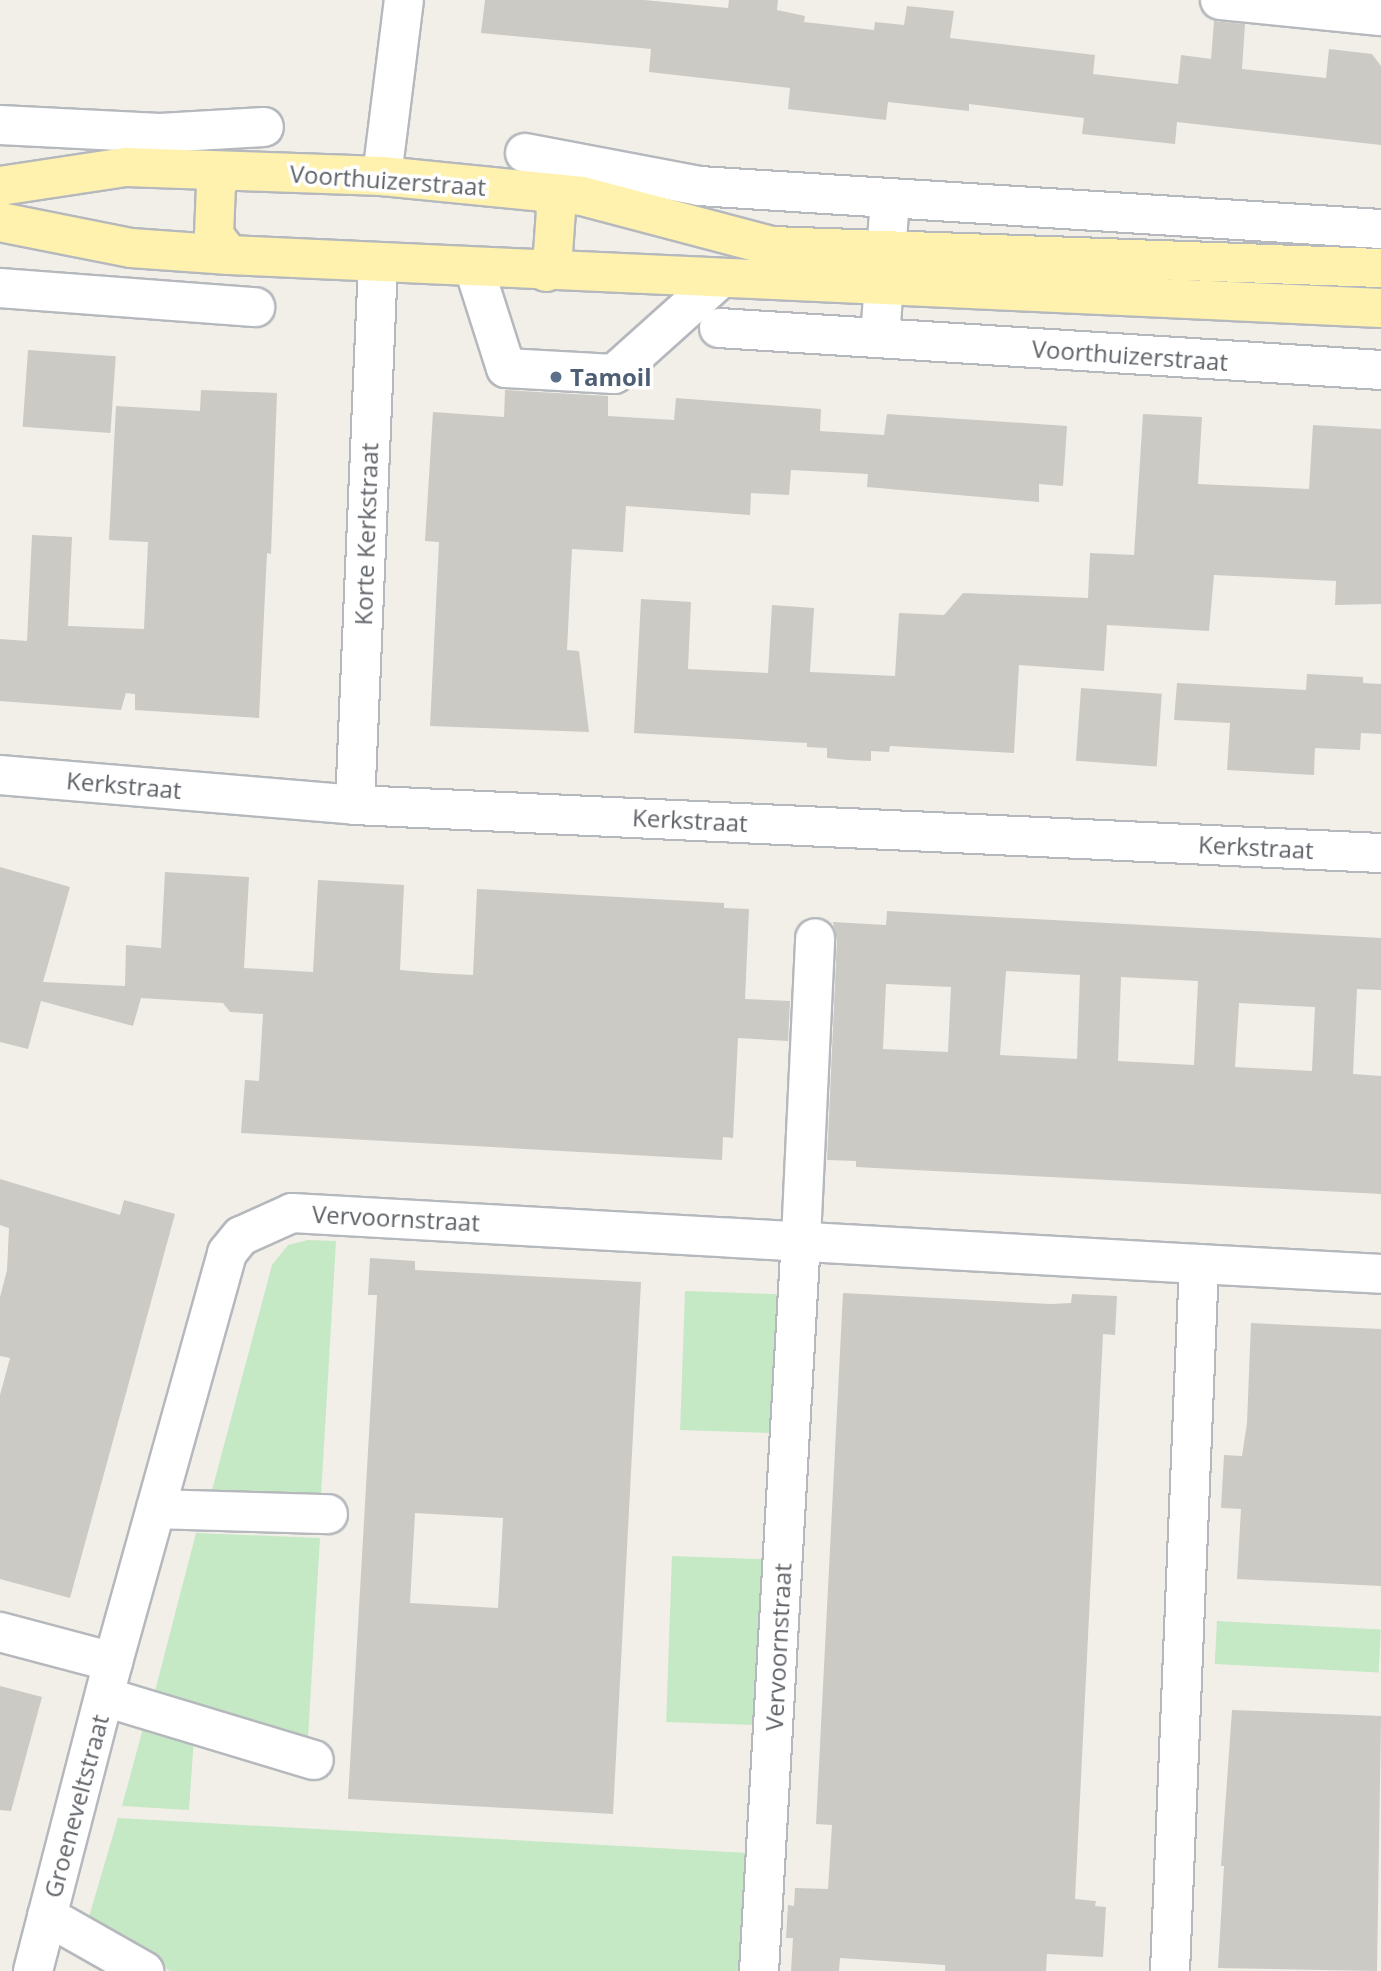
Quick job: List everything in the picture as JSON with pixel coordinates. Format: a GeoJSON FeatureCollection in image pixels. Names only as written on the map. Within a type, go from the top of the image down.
{"type":"FeatureCollection","features":[{"type":"Feature","properties":{"kind":"main road","name":"Voorthuizerstraat"},"geometry":{"type":"LineString","coordinates":[[0,186],[126,166],[225,172],[382,176],[582,195],[771,246],[885,268],[1381,308]]}},
{"type":"Feature","properties":{"kind":"main road"},"geometry":{"type":"LineString","coordinates":[[225,172],[216,186],[214,235],[229,255]]}},
{"type":"Feature","properties":{"kind":"main road"},"geometry":{"type":"LineString","coordinates":[[546,272],[553,253],[556,210],[551,193]]}},
{"type":"Feature","properties":{"kind":"main road","name":"Voorthuizerstraat"},"geometry":{"type":"LineString","coordinates":[[0,222],[131,248],[378,264],[720,279],[885,268],[1381,268]]}},
{"type":"Feature","properties":{"kind":"street"},"geometry":{"type":"LineString","coordinates":[[382,176],[404,0]]}},
{"type":"Feature","properties":{"kind":"street"},"geometry":{"type":"LineString","coordinates":[[1220,0],[1332,6],[1381,16]]}},
{"type":"Feature","properties":{"kind":"street"},"geometry":{"type":"LineString","coordinates":[[0,125],[160,133],[264,127]]}},
{"type":"Feature","properties":{"kind":"street"},"geometry":{"type":"LineString","coordinates":[[525,153],[699,186],[1381,229]]}},
{"type":"Feature","properties":{"kind":"street"},"geometry":{"type":"LineString","coordinates":[[880,338],[890,200]]}},
{"type":"Feature","properties":{"kind":"street","name":"Korte Kerkstraat"},"geometry":{"type":"LineString","coordinates":[[355,804],[378,264]]}},
{"type":"Feature","properties":{"kind":"street"},"geometry":{"type":"LineString","coordinates":[[474,268],[506,368],[614,374],[720,279]]}},
{"type":"Feature","properties":{"kind":"street"},"geometry":{"type":"LineString","coordinates":[[0,288],[255,307]]}},
{"type":"Feature","properties":{"kind":"street","name":"Voorthuizerstraat"},"geometry":{"type":"LineString","coordinates":[[719,328],[1381,370]]}},
{"type":"Feature","properties":{"kind":"street","name":"Kerkstraat"},"geometry":{"type":"LineString","coordinates":[[0,775],[355,804],[1381,853]]}},
{"type":"Feature","properties":{"kind":"street","name":"Vervoornstraat"},"geometry":{"type":"LineString","coordinates":[[759,1971],[801,1239],[815,938]]}},
{"type":"Feature","properties":{"kind":"street","name":"Vervoornstraat"},"geometry":{"type":"LineString","coordinates":[[109,1679],[226,1252],[242,1236],[292,1213],[801,1239],[1381,1274]]}},
{"type":"Feature","properties":{"kind":"street"},"geometry":{"type":"LineString","coordinates":[[1170,1971],[1199,1264]]}},
{"type":"Feature","properties":{"kind":"street"},"geometry":{"type":"LineString","coordinates":[[156,1509],[328,1514]]}},
{"type":"Feature","properties":{"kind":"street"},"geometry":{"type":"LineString","coordinates":[[0,1632],[109,1679]]}},
{"type":"Feature","properties":{"kind":"street","name":"Groeneveltstraat"},"geometry":{"type":"LineString","coordinates":[[33,1971],[109,1679],[314,1760]]}},
{"type":"Feature","properties":{"kind":"street","name":"Groeneveltstraat"},"geometry":{"type":"LineString","coordinates":[[47,1916],[144,1971]]}},
{"type":"Feature","properties":{"kind":"green space"},"geometry":{"type":"Polygon","coordinates":[[[308,1240],[336,1241],[321,1496],[211,1494],[272,1265],[288,1245],[308,1240]]]}},
{"type":"Feature","properties":{"kind":"green space"},"geometry":{"type":"Polygon","coordinates":[[[685,1291],[783,1294],[778,1433],[680,1430],[685,1291]]]}},
{"type":"Feature","properties":{"kind":"green space"},"geometry":{"type":"Polygon","coordinates":[[[196,1533],[320,1538],[308,1737],[154,1695],[196,1533]]]}},
{"type":"Feature","properties":{"kind":"green space"},"geometry":{"type":"Polygon","coordinates":[[[672,1556],[772,1559],[766,1725],[666,1722],[672,1556]]]}},
{"type":"Feature","properties":{"kind":"green space"},"geometry":{"type":"Polygon","coordinates":[[[1217,1621],[1381,1630],[1379,1673],[1215,1664],[1217,1621]]]}},
{"type":"Feature","properties":{"kind":"green space"},"geometry":{"type":"Polygon","coordinates":[[[145,1721],[194,1736],[189,1810],[122,1806],[145,1721]]]}},
{"type":"Feature","properties":{"kind":"green space"},"geometry":{"type":"Polygon","coordinates":[[[118,1818],[748,1853],[742,1971],[170,1971],[92,1926],[89,1917],[118,1818]]]}},
{"type":"Feature","properties":{"kind":"building"},"geometry":{"type":"Polygon","coordinates":[[[485,0],[644,0],[728,8],[729,0],[778,0],[777,10],[805,16],[804,22],[874,30],[875,22],[904,25],[907,6],[954,11],[950,38],[1095,55],[1093,74],[1178,84],[1181,55],[1211,59],[1214,21],[1245,24],[1242,69],[1326,78],[1329,49],[1372,54],[1381,66],[1381,145],[1177,122],[1175,144],[1082,134],[1084,118],[969,104],[969,111],[888,102],[886,120],[788,109],[790,88],[649,72],[651,49],[481,33],[485,0]]]}},
{"type":"Feature","properties":{"kind":"building"},"geometry":{"type":"Polygon","coordinates":[[[28,350],[116,356],[110,433],[23,427],[28,350]]]}},
{"type":"Feature","properties":{"kind":"building"},"geometry":{"type":"Polygon","coordinates":[[[201,390],[277,393],[271,554],[267,553],[259,718],[135,710],[135,694],[126,693],[121,710],[0,701],[0,639],[27,641],[32,535],[72,537],[68,626],[144,629],[148,542],[109,540],[116,406],[200,411],[201,390]]]}},
{"type":"Feature","properties":{"kind":"building"},"geometry":{"type":"Polygon","coordinates":[[[505,390],[608,396],[608,416],[674,420],[676,398],[821,409],[820,431],[884,435],[887,414],[1067,426],[1063,486],[1039,484],[1039,502],[867,487],[868,474],[791,470],[789,495],[751,493],[750,515],[626,506],[623,552],[572,549],[567,650],[579,651],[589,732],[430,726],[439,542],[425,541],[433,412],[504,417],[505,390]]]}},
{"type":"Feature","properties":{"kind":"building"},"geometry":{"type":"Polygon","coordinates":[[[1143,414],[1202,417],[1198,484],[1309,489],[1313,425],[1381,429],[1381,604],[1335,605],[1336,581],[1214,575],[1209,631],[1107,625],[1104,671],[1019,665],[1014,753],[890,746],[889,752],[871,751],[871,761],[848,760],[827,758],[827,748],[807,747],[807,743],[634,733],[641,599],[691,602],[688,669],[768,673],[772,605],[814,608],[810,672],[895,676],[899,613],[944,615],[963,593],[1088,598],[1090,553],[1134,555],[1143,414]]]}},
{"type":"Feature","properties":{"kind":"building"},"geometry":{"type":"Polygon","coordinates":[[[1307,674],[1363,677],[1363,683],[1381,684],[1381,734],[1361,733],[1360,750],[1315,748],[1314,775],[1227,770],[1230,723],[1174,720],[1177,683],[1306,690],[1307,674]]]}},
{"type":"Feature","properties":{"kind":"building"},"geometry":{"type":"Polygon","coordinates":[[[1081,688],[1162,694],[1157,766],[1076,761],[1081,688]]]}},
{"type":"Feature","properties":{"kind":"building"},"geometry":{"type":"Polygon","coordinates":[[[0,867],[70,887],[43,982],[125,986],[126,945],[161,948],[165,872],[249,877],[244,968],[313,972],[318,880],[404,885],[400,970],[434,973],[473,975],[477,889],[724,903],[724,908],[749,909],[745,999],[790,1001],[788,1041],[738,1038],[733,1138],[723,1137],[722,1160],[241,1133],[245,1080],[259,1081],[263,1014],[230,1012],[223,1003],[141,998],[133,1026],[41,1001],[28,1049],[0,1042],[0,867]]]}},
{"type":"Feature","properties":{"kind":"building"},"geometry":{"type":"Polygon","coordinates":[[[887,911],[1381,938],[1381,990],[1357,989],[1353,1074],[1381,1076],[1381,1194],[856,1167],[856,1161],[827,1160],[837,939],[833,922],[886,925],[887,911]],[[1006,971],[1000,1055],[1077,1059],[1080,975],[1006,971]],[[1121,977],[1118,1061],[1194,1065],[1198,981],[1121,977]],[[886,984],[883,1049],[948,1052],[951,987],[886,984]],[[1239,1003],[1235,1067],[1312,1071],[1315,1007],[1239,1003]]]}},
{"type":"Feature","properties":{"kind":"building"},"geometry":{"type":"Polygon","coordinates":[[[0,1179],[120,1215],[124,1200],[175,1214],[70,1598],[0,1579],[0,1395],[10,1358],[0,1356],[0,1297],[7,1270],[9,1228],[0,1225],[0,1179]]]}},
{"type":"Feature","properties":{"kind":"building"},"geometry":{"type":"Polygon","coordinates":[[[370,1258],[415,1261],[415,1270],[641,1282],[613,1814],[348,1799],[377,1295],[368,1295],[370,1258]],[[415,1513],[410,1603],[498,1608],[503,1518],[415,1513]]]}},
{"type":"Feature","properties":{"kind":"building"},"geometry":{"type":"Polygon","coordinates":[[[843,1293],[1051,1304],[1071,1303],[1072,1294],[1117,1296],[1115,1335],[1103,1334],[1075,1899],[1096,1901],[1095,1906],[1106,1907],[1103,1957],[1047,1954],[1046,1971],[945,1971],[945,1965],[840,1958],[839,1971],[791,1971],[793,1938],[786,1938],[788,1905],[794,1906],[795,1888],[828,1889],[832,1825],[816,1824],[843,1293]]]}},
{"type":"Feature","properties":{"kind":"building"},"geometry":{"type":"Polygon","coordinates":[[[1251,1323],[1381,1329],[1381,1586],[1237,1579],[1241,1509],[1221,1508],[1224,1455],[1242,1456],[1247,1423],[1251,1323]]]}},
{"type":"Feature","properties":{"kind":"building"},"geometry":{"type":"Polygon","coordinates":[[[0,1686],[42,1697],[11,1811],[0,1810],[0,1686]]]}},
{"type":"Feature","properties":{"kind":"building"},"geometry":{"type":"Polygon","coordinates":[[[1232,1710],[1381,1716],[1377,1971],[1218,1968],[1224,1866],[1221,1866],[1232,1710]]]}},
{"type":"Feature","properties":{"kind":"place","name":"Tamoil"},"geometry":{"type":"Point","coordinates":[556,377]}}]}
